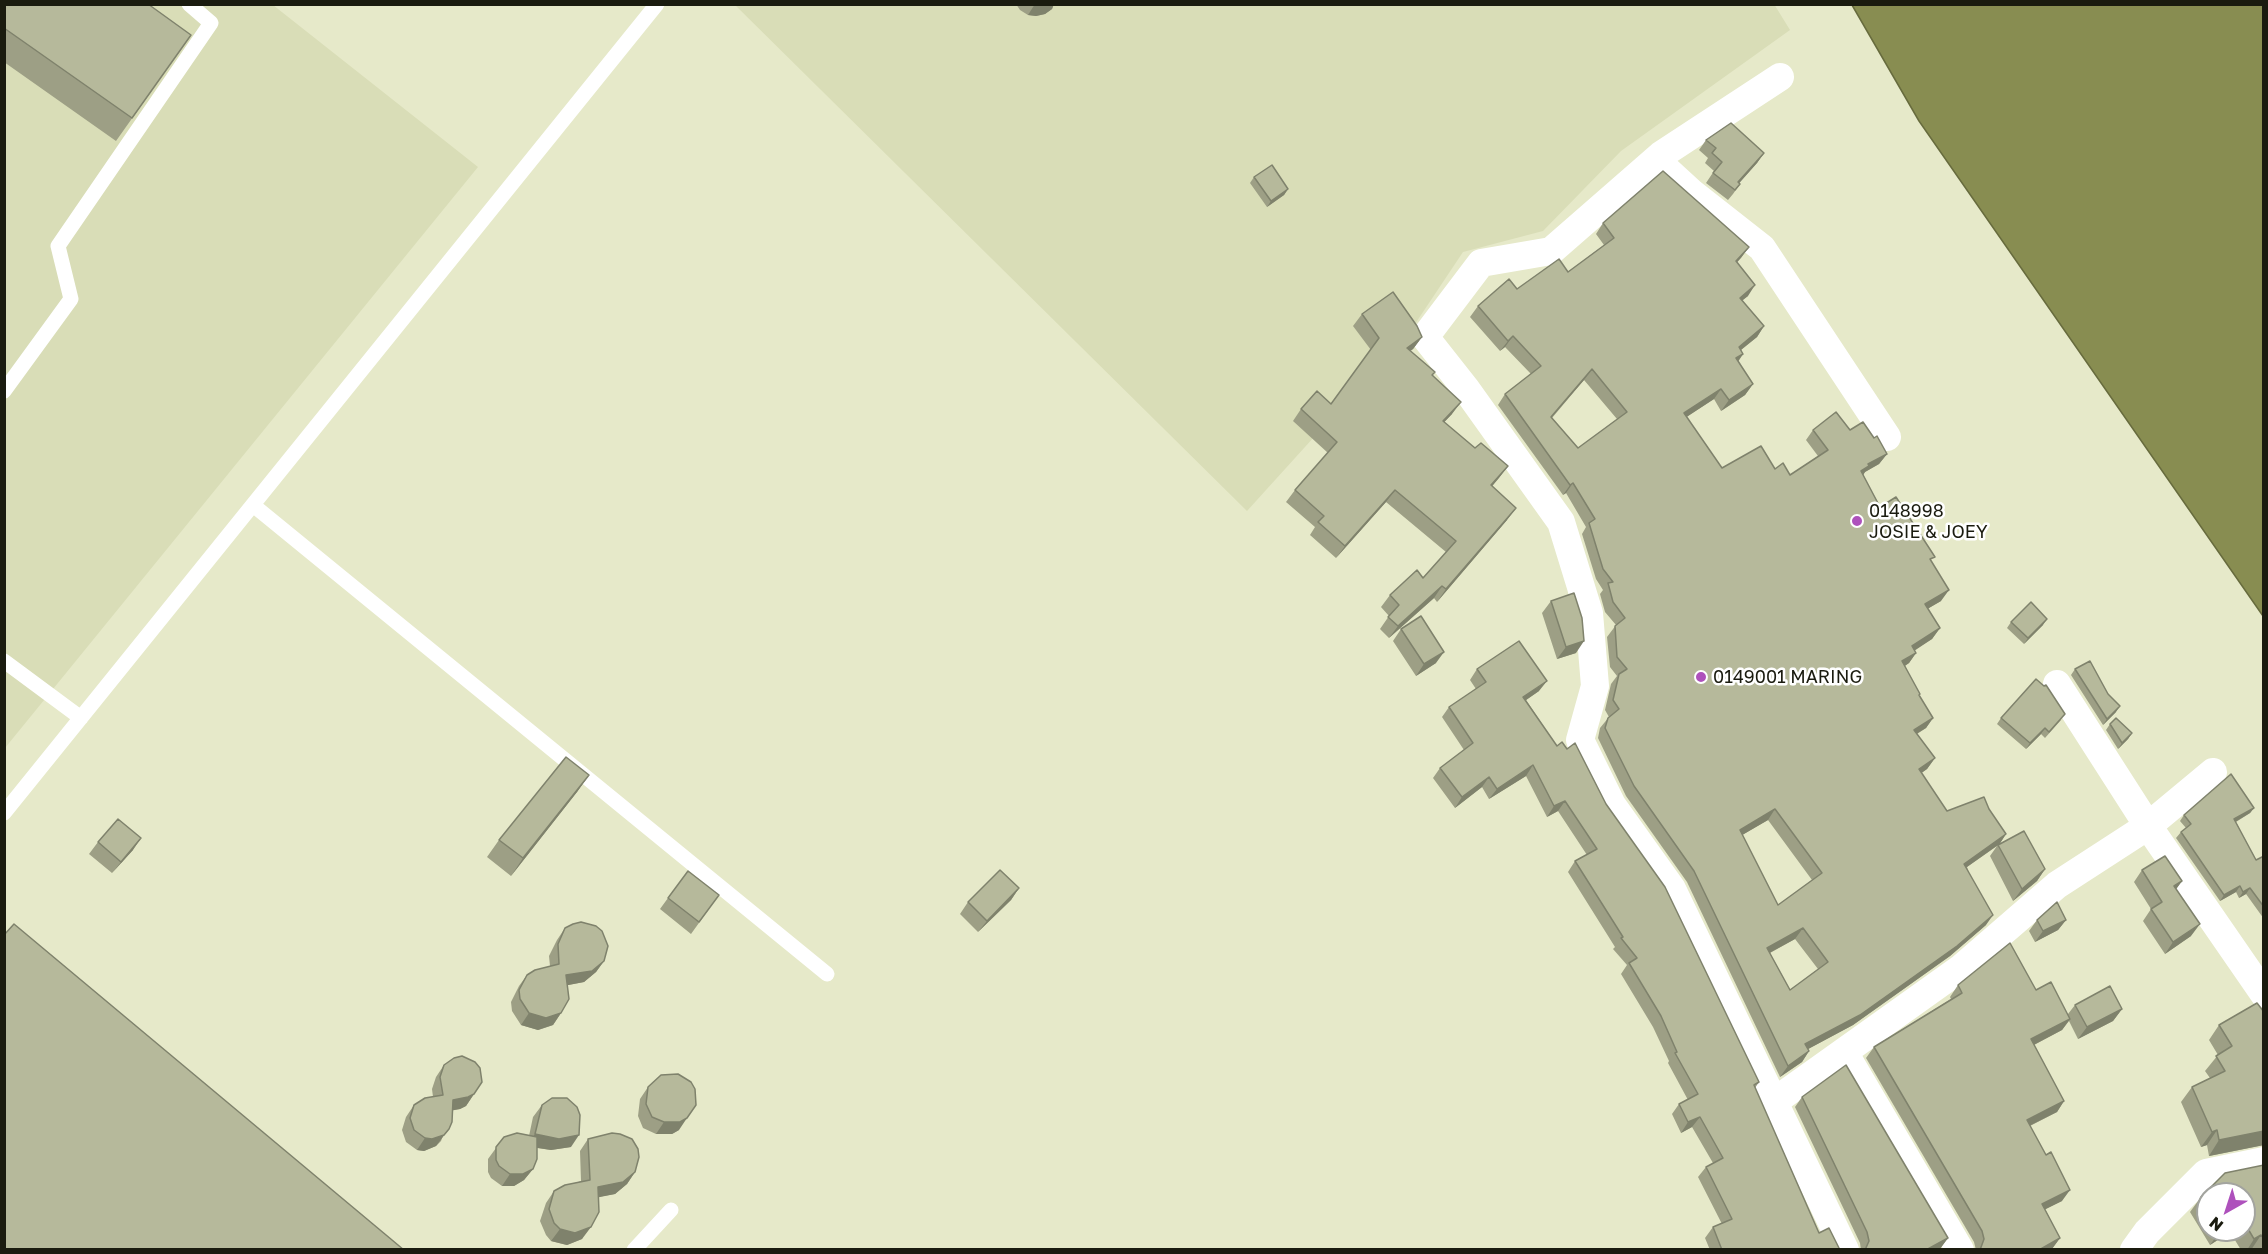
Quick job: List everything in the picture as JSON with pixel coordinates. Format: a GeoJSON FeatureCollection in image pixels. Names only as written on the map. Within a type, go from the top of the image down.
{"type":"FeatureCollection","features":[{"type":"Feature","properties":{"kind":"street"},"geometry":{"type":"LineString","coordinates":[[1780,77],[1656,160],[1551,251],[1481,262],[1425,336],[1466,389],[1561,522],[1589,613],[1595,686],[1580,740],[1612,805],[1672,889],[1845,1250]]}},
{"type":"Feature","properties":{"kind":"street"},"geometry":{"type":"LineString","coordinates":[[1656,160],[1692,193],[1762,249],[1887,437]]}},
{"type":"Feature","properties":{"kind":"street"},"geometry":{"type":"LineString","coordinates":[[2057,684],[2148,826],[2264,994]]}},
{"type":"Feature","properties":{"kind":"street"},"geometry":{"type":"LineString","coordinates":[[1775,1101],[1960,969],[2057,885],[2148,826],[2213,772]]}},
{"type":"Feature","properties":{"kind":"street"},"geometry":{"type":"LineString","coordinates":[[1844,1052],[1960,1250]]}},
{"type":"Feature","properties":{"kind":"street"},"geometry":{"type":"LineString","coordinates":[[2134,1250],[2147,1232],[2206,1173],[2264,1161]]}},
{"type":"Feature","properties":{"kind":"lane"},"geometry":{"type":"LineString","coordinates":[[4,391],[71,299],[58,246],[211,23],[189,4]]}},
{"type":"Feature","properties":{"kind":"lane"},"geometry":{"type":"LineString","coordinates":[[4,813],[657,4]]}},
{"type":"Feature","properties":{"kind":"lane"},"geometry":{"type":"LineString","coordinates":[[254,505],[827,974]]}},
{"type":"Feature","properties":{"kind":"lane"},"geometry":{"type":"LineString","coordinates":[[4,661],[81,718]]}},
{"type":"Feature","properties":{"kind":"lane"},"geometry":{"type":"LineString","coordinates":[[634,1250],[671,1210]]}},
{"type":"Feature","properties":{"kind":"shaded area"},"geometry":{"type":"Polygon","coordinates":[[[1774,4],[1790,30],[1621,151],[1543,231],[1463,252],[1411,330],[1247,511],[735,5],[1774,4]]]}},
{"type":"Feature","properties":{"kind":"shaded area"},"geometry":{"type":"Polygon","coordinates":[[[5,5],[273,5],[478,167],[5,748],[5,5]]]}},
{"type":"Feature","properties":{"kind":"shaded area"},"geometry":{"type":"Polygon","coordinates":[[[1852,5],[2263,5],[2263,616],[1919,121],[1852,5]]]}},
{"type":"Feature","properties":{"kind":"building"},"geometry":{"type":"Polygon","coordinates":[[[4,4],[148,4],[191,35],[132,118],[4,28],[4,4]]]}},
{"type":"Feature","properties":{"kind":"building"},"geometry":{"type":"Polygon","coordinates":[[[1731,123],[1764,153],[1738,182],[1740,184],[1735,190],[1713,173],[1722,162],[1712,153],[1716,148],[1706,140],[1731,123]]]}},
{"type":"Feature","properties":{"kind":"building"},"geometry":{"type":"Polygon","coordinates":[[[1272,165],[1288,189],[1271,201],[1254,177],[1272,165]]]}},
{"type":"Feature","properties":{"kind":"building"},"geometry":{"type":"Polygon","coordinates":[[[1663,171],[1749,247],[1736,261],[1755,285],[1740,298],[1764,326],[1739,347],[1743,354],[1736,358],[1753,384],[1729,400],[1721,389],[1684,413],[1722,468],[1761,446],[1775,469],[1783,463],[1790,475],[1828,450],[1813,430],[1836,412],[1850,430],[1863,422],[1874,438],[1877,436],[1887,454],[1868,464],[1869,466],[1861,471],[1880,507],[1896,497],[1935,557],[1930,559],[1949,590],[1925,604],[1940,628],[1912,646],[1916,653],[1902,661],[1933,718],[1914,730],[1935,758],[1919,769],[1947,811],[1984,797],[1989,809],[2006,834],[1964,864],[1993,915],[1957,946],[1860,1015],[1805,1044],[1809,1051],[1788,1066],[1694,871],[1634,786],[1605,728],[1608,718],[1619,709],[1613,700],[1619,674],[1627,669],[1617,657],[1615,626],[1625,618],[1613,602],[1608,583],[1613,582],[1603,569],[1589,523],[1595,519],[1573,483],[1570,485],[1505,394],[1541,366],[1513,336],[1508,341],[1478,306],[1509,279],[1517,289],[1559,259],[1568,272],[1614,238],[1603,223],[1663,171]],[[1592,369],[1551,417],[1578,448],[1627,412],[1592,369]],[[1775,809],[1740,830],[1778,905],[1822,873],[1775,809]],[[1803,928],[1767,948],[1790,990],[1828,962],[1803,928]]]}},
{"type":"Feature","properties":{"kind":"building"},"geometry":{"type":"Polygon","coordinates":[[[1393,292],[1422,337],[1407,348],[1435,372],[1432,375],[1461,402],[1443,421],[1475,448],[1481,443],[1508,466],[1491,485],[1516,508],[1446,589],[1442,586],[1398,626],[1388,617],[1399,605],[1390,595],[1417,570],[1423,578],[1456,541],[1395,490],[1345,546],[1318,522],[1324,516],[1295,490],[1337,442],[1301,409],[1317,391],[1331,404],[1379,338],[1362,314],[1393,292]]]}},
{"type":"Feature","properties":{"kind":"building"},"geometry":{"type":"Polygon","coordinates":[[[1574,593],[1582,618],[1584,641],[1566,647],[1551,601],[1574,593]]]}},
{"type":"Feature","properties":{"kind":"building"},"geometry":{"type":"Polygon","coordinates":[[[2031,602],[2047,619],[2028,638],[2011,622],[2031,602]]]}},
{"type":"Feature","properties":{"kind":"building"},"geometry":{"type":"Polygon","coordinates":[[[1421,616],[1444,652],[1424,664],[1401,629],[1421,616]]]}},
{"type":"Feature","properties":{"kind":"building"},"geometry":{"type":"Polygon","coordinates":[[[1519,641],[1547,681],[1523,697],[1557,746],[1562,742],[1567,749],[1575,743],[1606,804],[1665,887],[1759,1082],[1754,1085],[1819,1233],[1829,1228],[1840,1250],[1722,1250],[1713,1227],[1732,1219],[1706,1167],[1723,1158],[1700,1117],[1688,1122],[1679,1104],[1698,1094],[1675,1053],[1677,1052],[1661,1016],[1629,963],[1637,958],[1621,938],[1623,937],[1575,861],[1597,849],[1565,801],[1554,806],[1533,765],[1497,789],[1489,777],[1462,797],[1440,768],[1473,743],[1449,707],[1486,682],[1477,669],[1519,641]]]}},
{"type":"Feature","properties":{"kind":"building"},"geometry":{"type":"Polygon","coordinates":[[[2090,661],[2108,694],[2120,706],[2107,719],[2075,669],[2090,661]]]}},
{"type":"Feature","properties":{"kind":"building"},"geometry":{"type":"Polygon","coordinates":[[[2036,679],[2044,686],[2046,685],[2065,714],[2049,732],[2045,728],[2030,743],[2001,718],[2036,679]]]}},
{"type":"Feature","properties":{"kind":"building"},"geometry":{"type":"Polygon","coordinates":[[[2116,718],[2132,733],[2122,743],[2110,724],[2116,718]]]}},
{"type":"Feature","properties":{"kind":"building"},"geometry":{"type":"Polygon","coordinates":[[[566,757],[589,775],[523,858],[499,840],[566,757]]]}},
{"type":"Feature","properties":{"kind":"building"},"geometry":{"type":"Polygon","coordinates":[[[2231,774],[2254,808],[2234,819],[2256,860],[2264,856],[2264,907],[2250,888],[2243,892],[2240,886],[2224,895],[2181,832],[2191,824],[2184,815],[2231,774]]]}},
{"type":"Feature","properties":{"kind":"building"},"geometry":{"type":"Polygon","coordinates":[[[118,819],[141,838],[121,862],[98,842],[118,819]]]}},
{"type":"Feature","properties":{"kind":"building"},"geometry":{"type":"Polygon","coordinates":[[[2024,831],[2045,869],[2022,889],[1998,845],[2024,831]]]}},
{"type":"Feature","properties":{"kind":"building"},"geometry":{"type":"Polygon","coordinates":[[[2165,856],[2182,881],[2174,886],[2200,924],[2173,942],[2151,909],[2162,902],[2142,870],[2165,856]]]}},
{"type":"Feature","properties":{"kind":"building"},"geometry":{"type":"Polygon","coordinates":[[[1000,870],[1019,888],[987,921],[968,902],[1000,870]]]}},
{"type":"Feature","properties":{"kind":"building"},"geometry":{"type":"Polygon","coordinates":[[[688,871],[719,895],[699,922],[668,898],[688,871]]]}},
{"type":"Feature","properties":{"kind":"building"},"geometry":{"type":"Polygon","coordinates":[[[2057,902],[2066,920],[2043,931],[2037,920],[2057,902]]]}},
{"type":"Feature","properties":{"kind":"building"},"geometry":{"type":"Polygon","coordinates":[[[581,922],[596,926],[602,931],[608,946],[604,961],[592,971],[566,975],[569,999],[561,1013],[546,1018],[529,1013],[520,999],[519,990],[527,975],[535,970],[559,964],[558,944],[565,928],[581,922]]]}},
{"type":"Feature","properties":{"kind":"building"},"geometry":{"type":"Polygon","coordinates":[[[14,924],[404,1250],[4,1250],[4,935],[14,924]]]}},
{"type":"Feature","properties":{"kind":"building"},"geometry":{"type":"Polygon","coordinates":[[[2010,943],[2036,990],[2051,982],[2070,1019],[2031,1039],[2064,1101],[2027,1120],[2046,1155],[2051,1152],[2070,1190],[2042,1204],[2060,1238],[2039,1250],[1980,1250],[1984,1239],[1982,1231],[1874,1047],[1962,993],[1958,985],[2010,943]]]}},
{"type":"Feature","properties":{"kind":"building"},"geometry":{"type":"Polygon","coordinates":[[[2110,986],[2122,1009],[2087,1027],[2075,1005],[2110,986]]]}},
{"type":"Feature","properties":{"kind":"building"},"geometry":{"type":"Polygon","coordinates":[[[2257,1003],[2264,1012],[2264,1131],[2219,1140],[2217,1130],[2212,1132],[2192,1087],[2225,1071],[2216,1056],[2232,1046],[2219,1025],[2257,1003]]]}},
{"type":"Feature","properties":{"kind":"building"},"geometry":{"type":"Polygon","coordinates":[[[462,1056],[475,1062],[480,1068],[482,1082],[474,1094],[453,1100],[452,1122],[444,1135],[432,1139],[425,1138],[414,1130],[410,1118],[414,1105],[425,1098],[443,1095],[440,1077],[444,1065],[462,1056]]]}},
{"type":"Feature","properties":{"kind":"building"},"geometry":{"type":"Polygon","coordinates":[[[1846,1065],[1948,1238],[1926,1250],[1865,1250],[1869,1241],[1867,1232],[1802,1097],[1846,1065]]]}},
{"type":"Feature","properties":{"kind":"building"},"geometry":{"type":"Polygon","coordinates":[[[678,1074],[691,1082],[695,1089],[696,1105],[687,1118],[680,1122],[664,1122],[652,1117],[646,1104],[648,1087],[661,1075],[678,1074]]]}},
{"type":"Feature","properties":{"kind":"building"},"geometry":{"type":"Polygon","coordinates":[[[552,1098],[567,1098],[577,1107],[580,1115],[579,1135],[559,1139],[535,1134],[542,1105],[552,1098]]]}},
{"type":"Feature","properties":{"kind":"building"},"geometry":{"type":"Polygon","coordinates":[[[517,1133],[537,1137],[537,1159],[533,1169],[523,1174],[510,1174],[499,1166],[496,1160],[496,1147],[504,1137],[517,1133]]]}},
{"type":"Feature","properties":{"kind":"building"},"geometry":{"type":"Polygon","coordinates":[[[612,1133],[632,1139],[638,1149],[639,1157],[635,1172],[623,1182],[598,1187],[599,1212],[591,1227],[575,1233],[560,1229],[554,1223],[549,1209],[554,1191],[565,1185],[590,1180],[588,1139],[612,1133]]]}},
{"type":"Feature","properties":{"kind":"building"},"geometry":{"type":"Polygon","coordinates":[[[2264,1165],[2264,1239],[2261,1235],[2256,1238],[2256,1182],[2216,1182],[2225,1173],[2264,1165]]]}},
{"type":"Feature","properties":{"kind":"place","name":"0148998 JOSIE & JOEY"},"geometry":{"type":"Point","coordinates":[1857,521]}},
{"type":"Feature","properties":{"kind":"place","name":"0149001 MARING"},"geometry":{"type":"Point","coordinates":[1701,677]}}]}
